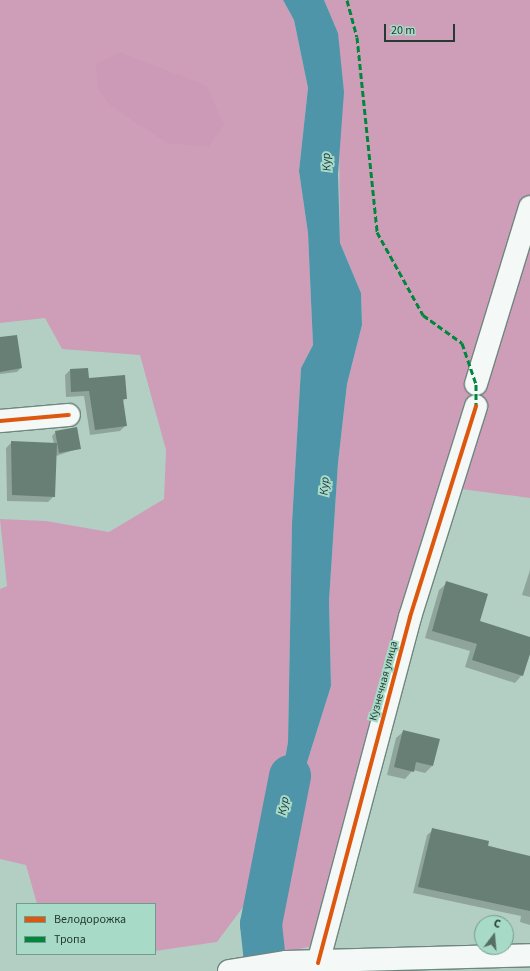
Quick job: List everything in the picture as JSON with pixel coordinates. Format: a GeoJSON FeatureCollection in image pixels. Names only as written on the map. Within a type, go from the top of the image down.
{"type":"FeatureCollection","features":[{"type":"Feature","properties":{"kind":"street"},"geometry":{"type":"LineString","coordinates":[[476,384],[530,207]]}},
{"type":"Feature","properties":{"kind":"street","name":"Кузнечная улица"},"geometry":{"type":"LineString","coordinates":[[318,963],[410,617],[476,406]]}},
{"type":"Feature","properties":{"kind":"street"},"geometry":{"type":"LineString","coordinates":[[0,421],[69,415]]}},
{"type":"Feature","properties":{"kind":"street"},"geometry":{"type":"LineString","coordinates":[[239,969],[286,962],[318,963],[530,955]]}},
{"type":"Feature","properties":{"kind":"street"},"geometry":{"type":"LineString","coordinates":[[318,963],[342,971]]}},
{"type":"Feature","properties":{"kind":"shaded area"},"geometry":{"type":"Polygon","coordinates":[[[0,0],[283,0],[294,20],[308,88],[299,171],[308,233],[313,345],[301,368],[292,523],[288,742],[273,827],[255,891],[217,942],[156,951],[156,903],[37,903],[26,865],[0,859],[0,589],[7,586],[0,519],[46,521],[109,532],[164,499],[166,450],[140,355],[62,349],[45,318],[0,323],[0,0]]]}},
{"type":"Feature","properties":{"kind":"shaded area"},"geometry":{"type":"Polygon","coordinates":[[[324,0],[530,0],[530,498],[446,487],[318,945],[276,954],[266,924],[284,836],[331,686],[329,601],[338,463],[347,384],[362,325],[361,293],[340,243],[338,33],[324,0]]]}},
{"type":"Feature","properties":{"kind":"shaded area"},"geometry":{"type":"Polygon","coordinates":[[[120,52],[207,86],[224,125],[208,147],[167,143],[111,106],[98,88],[96,64],[120,52]]]}},
{"type":"Feature","properties":{"kind":"water"},"geometry":{"type":"Polygon","coordinates":[[[283,0],[324,0],[338,33],[344,92],[338,174],[340,243],[361,293],[362,325],[347,384],[338,463],[329,601],[331,686],[284,836],[273,827],[288,742],[292,523],[301,368],[313,345],[308,233],[299,171],[308,88],[294,20],[283,0]]]}},
{"type":"Feature","properties":{"kind":"building"},"geometry":{"type":"Polygon","coordinates":[[[17,335],[22,368],[0,372],[0,337],[17,335]]]}},
{"type":"Feature","properties":{"kind":"building"},"geometry":{"type":"Polygon","coordinates":[[[88,368],[89,378],[125,375],[127,399],[123,399],[127,426],[95,430],[89,391],[71,392],[70,369],[88,368]]]}},
{"type":"Feature","properties":{"kind":"building"},"geometry":{"type":"Polygon","coordinates":[[[77,427],[81,449],[59,453],[55,431],[77,427]]]}},
{"type":"Feature","properties":{"kind":"building"},"geometry":{"type":"Polygon","coordinates":[[[11,441],[57,443],[55,497],[12,495],[11,441]]]}},
{"type":"Feature","properties":{"kind":"building"},"geometry":{"type":"Polygon","coordinates":[[[446,581],[488,594],[480,621],[530,637],[530,654],[523,676],[472,660],[477,644],[432,631],[446,581]]]}},
{"type":"Feature","properties":{"kind":"building"},"geometry":{"type":"Polygon","coordinates":[[[403,730],[440,739],[433,766],[416,762],[414,772],[394,767],[403,730]]]}},
{"type":"Feature","properties":{"kind":"building"},"geometry":{"type":"Polygon","coordinates":[[[432,828],[489,841],[488,846],[530,856],[530,911],[418,887],[432,828]]]}},
{"type":"Feature","properties":{"kind":"waterway","name":"Кур"},"geometry":{"type":"LineString","coordinates":[[266,971],[261,924],[290,776]]}},
{"type":"Feature","properties":{"kind":"marked path"},"geometry":{"type":"LineString","coordinates":[[347,0],[357,37],[377,232],[423,315],[462,343],[476,384],[476,406]]}},
{"type":"Feature","properties":{"kind":"cycle path"},"geometry":{"type":"LineString","coordinates":[[318,963],[410,617],[476,406]]}},
{"type":"Feature","properties":{"kind":"cycle path"},"geometry":{"type":"LineString","coordinates":[[0,421],[69,415]]}}]}
